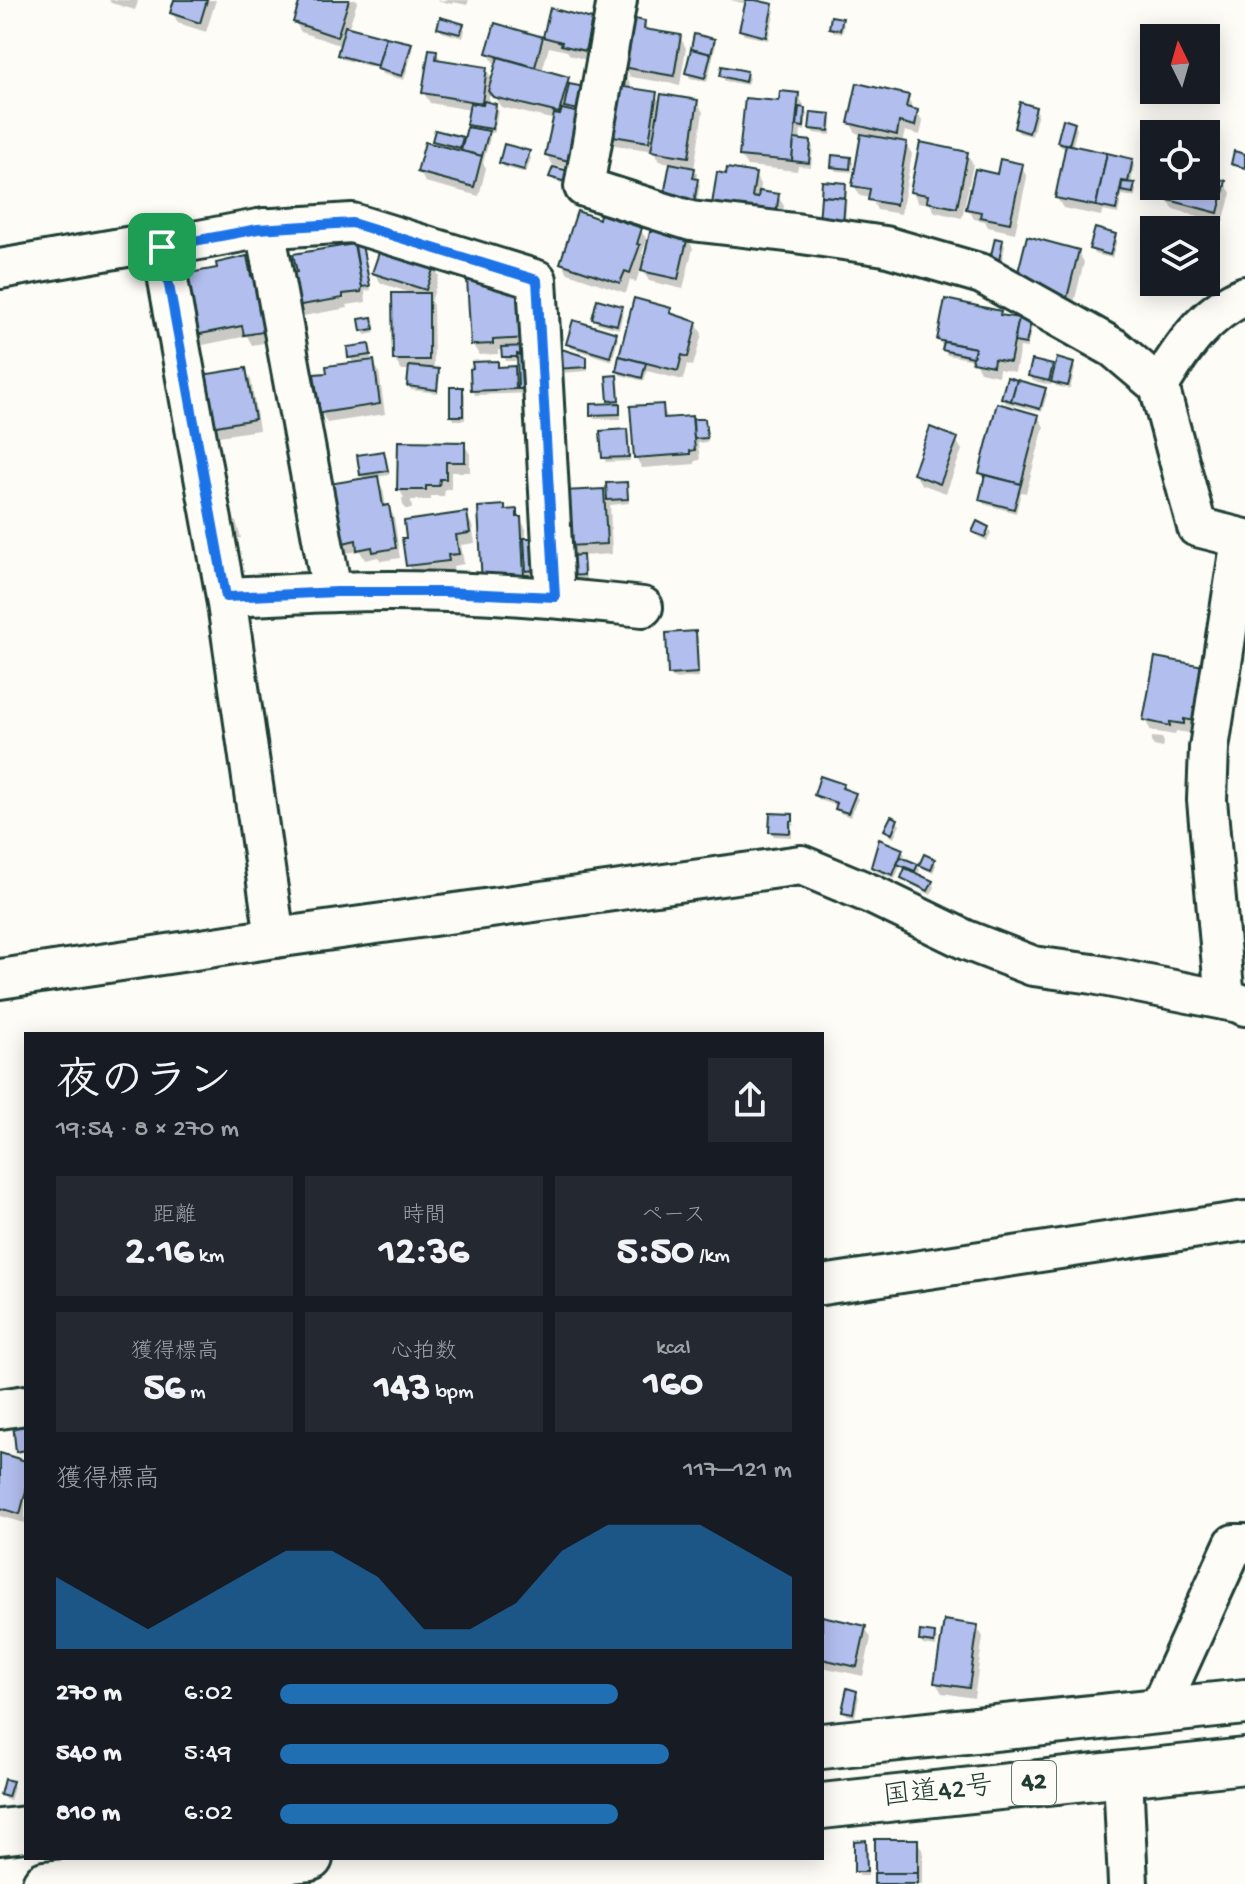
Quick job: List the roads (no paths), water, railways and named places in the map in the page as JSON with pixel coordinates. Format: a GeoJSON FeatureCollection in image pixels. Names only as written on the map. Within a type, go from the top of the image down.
{"type":"FeatureCollection","features":[{"type":"Feature","properties":{"kind":"highway","name":"42"},"geometry":{"type":"LineString","coordinates":[[824,1746],[1245,1702]]}},
{"type":"Feature","properties":{"kind":"highway","name":"国道42号"},"geometry":{"type":"LineString","coordinates":[[824,1806],[1245,1761]]}},
{"type":"Feature","properties":{"kind":"highway"},"geometry":{"type":"LineString","coordinates":[[0,1832],[24,1829]]}},
{"type":"Feature","properties":{"kind":"highway"},"geometry":{"type":"LineString","coordinates":[[45,1884],[290,1860]]}},
{"type":"Feature","properties":{"kind":"street"},"geometry":{"type":"LineString","coordinates":[[0,979],[801,865],[873,895],[966,940],[1033,966],[1093,974],[1235,1003],[1207,800],[1209,748],[1243,539],[1197,527],[1159,386],[1114,348],[982,274],[885,246],[691,221],[584,187],[617,0]]}},
{"type":"Feature","properties":{"kind":"street"},"geometry":{"type":"LineString","coordinates":[[0,269],[138,245],[162,247],[265,228],[352,223],[537,280],[555,597]]}},
{"type":"Feature","properties":{"kind":"street"},"geometry":{"type":"LineString","coordinates":[[265,228],[332,592]]}},
{"type":"Feature","properties":{"kind":"street"},"geometry":{"type":"LineString","coordinates":[[162,247],[226,597],[275,938]]}},
{"type":"Feature","properties":{"kind":"street"},"geometry":{"type":"LineString","coordinates":[[1159,386],[1179,353],[1209,318],[1245,296]]}},
{"type":"Feature","properties":{"kind":"street"},"geometry":{"type":"LineString","coordinates":[[226,597],[332,592],[443,592],[555,597],[643,607]]}},
{"type":"Feature","properties":{"kind":"street"},"geometry":{"type":"LineString","coordinates":[[824,1285],[1245,1221]]}},
{"type":"Feature","properties":{"kind":"street"},"geometry":{"type":"LineString","coordinates":[[0,1409],[24,1405]]}},
{"type":"Feature","properties":{"kind":"street"},"geometry":{"type":"LineString","coordinates":[[1158,1711],[1234,1544],[1245,1544]]}},
{"type":"Feature","properties":{"kind":"street"},"geometry":{"type":"LineString","coordinates":[[1123,1774],[1128,1884]]}}]}
